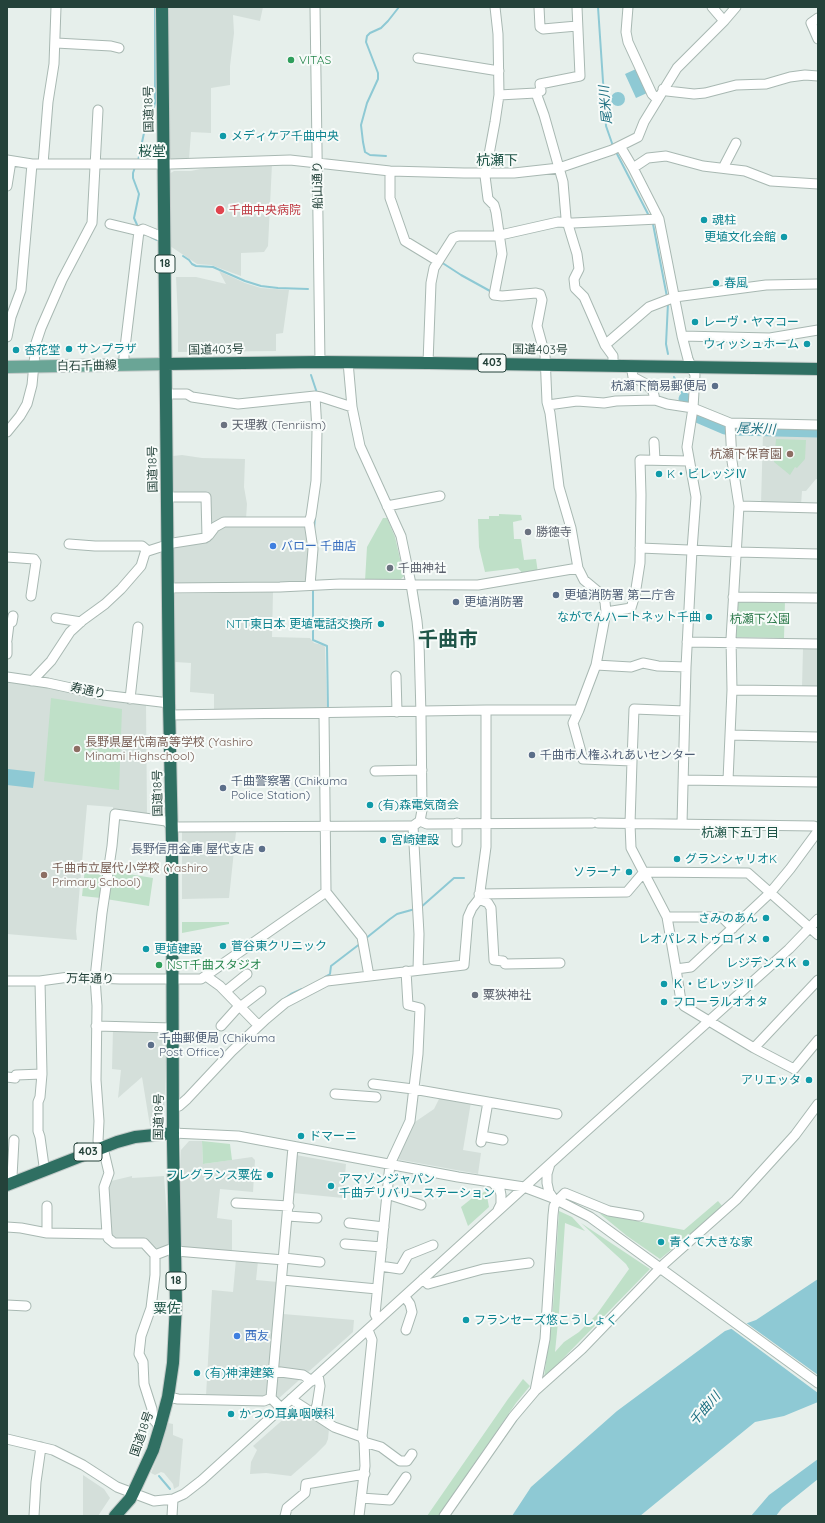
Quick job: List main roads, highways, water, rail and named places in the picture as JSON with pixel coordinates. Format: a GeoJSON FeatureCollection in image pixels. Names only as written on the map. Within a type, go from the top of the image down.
{"type":"FeatureCollection","features":[{"type":"Feature","properties":{"kind":"highway","name":"国道18号"},"geometry":{"type":"LineString","coordinates":[[115,1516],[131,1496],[153,1450],[158,1424],[168,1397],[174,1364],[176,1304],[162,7]]}},
{"type":"Feature","properties":{"kind":"highway","name":"国道403号"},"geometry":{"type":"LineString","coordinates":[[166,364],[348,362],[818,369]]}},
{"type":"Feature","properties":{"kind":"highway","name":"403"},"geometry":{"type":"LineString","coordinates":[[10,1184],[101,1147],[135,1137],[173,1133]]}},
{"type":"Feature","properties":{"kind":"highway","name":"国道18号"},"geometry":{"type":"LineString","coordinates":[[125,1516],[128,1511],[131,1496]]}},
{"type":"Feature","properties":{"kind":"main road","name":"白石千曲線"},"geometry":{"type":"LineString","coordinates":[[7,367],[166,364]]}},
{"type":"Feature","properties":{"kind":"water"},"geometry":{"type":"Polygon","coordinates":[[[636,69],[647,93],[636,98],[625,74],[636,69]]]}},
{"type":"Feature","properties":{"kind":"water"},"geometry":{"type":"Polygon","coordinates":[[[615,92],[621,92],[625,96],[625,102],[621,106],[615,106],[611,102],[611,96],[615,92]]]}},
{"type":"Feature","properties":{"kind":"water"},"geometry":{"type":"Polygon","coordinates":[[[8,769],[35,772],[33,788],[7,785],[8,769]]]}},
{"type":"Feature","properties":{"kind":"water","name":"千曲川"},"geometry":{"type":"Polygon","coordinates":[[[818,1279],[818,1402],[784,1416],[755,1422],[640,1516],[512,1516],[531,1487],[617,1411],[725,1331],[756,1320],[818,1279]]]}},
{"type":"Feature","properties":{"kind":"water"},"geometry":{"type":"Polygon","coordinates":[[[818,1459],[818,1479],[782,1508],[776,1516],[751,1516],[769,1495],[818,1459]]]}},
{"type":"Feature","properties":{"kind":"waterway"},"geometry":{"type":"LineString","coordinates":[[138,161],[144,133],[152,115],[155,103],[155,7]]}},
{"type":"Feature","properties":{"kind":"waterway"},"geometry":{"type":"LineString","coordinates":[[386,156],[370,155],[365,152],[363,142],[361,125],[367,103],[378,79],[378,73],[366,42],[367,36],[381,28],[399,7]]}},
{"type":"Feature","properties":{"kind":"waterway","name":"尾米川"},"geometry":{"type":"LineString","coordinates":[[598,7],[606,126],[613,146]]}},
{"type":"Feature","properties":{"kind":"waterway","name":"尾米川"},"geometry":{"type":"LineString","coordinates":[[615,150],[649,216]]}},
{"type":"Feature","properties":{"kind":"waterway"},"geometry":{"type":"LineString","coordinates":[[135,167],[133,178],[139,194],[134,218],[138,227]]}},
{"type":"Feature","properties":{"kind":"waterway","name":"尾米川"},"geometry":{"type":"LineString","coordinates":[[653,224],[667,297]]}},
{"type":"Feature","properties":{"kind":"waterway"},"geometry":{"type":"LineString","coordinates":[[151,237],[157,240]]}},
{"type":"Feature","properties":{"kind":"waterway"},"geometry":{"type":"LineString","coordinates":[[183,256],[196,266],[213,267],[245,281],[261,286],[308,289]]}},
{"type":"Feature","properties":{"kind":"waterway"},"geometry":{"type":"LineString","coordinates":[[441,262],[490,291]]}},
{"type":"Feature","properties":{"kind":"waterway","name":"尾米川"},"geometry":{"type":"LineString","coordinates":[[668,303],[666,344],[668,354]]}},
{"type":"Feature","properties":{"kind":"waterway"},"geometry":{"type":"LineString","coordinates":[[311,375],[317,393]]}},
{"type":"Feature","properties":{"kind":"waterway"},"geometry":{"type":"LineString","coordinates":[[674,377],[685,399]]}},
{"type":"Feature","properties":{"kind":"waterway","name":"尾米川"},"geometry":{"type":"LineString","coordinates":[[697,416],[725,428],[818,431]]}},
{"type":"Feature","properties":{"kind":"waterway"},"geometry":{"type":"LineString","coordinates":[[314,530],[315,516]]}},
{"type":"Feature","properties":{"kind":"waterway"},"geometry":{"type":"LineString","coordinates":[[313,588],[313,640],[327,646],[328,710]]}},
{"type":"Feature","properties":{"kind":"waterway"},"geometry":{"type":"LineString","coordinates":[[420,908],[454,878],[464,878]]}},
{"type":"Feature","properties":{"kind":"waterway"},"geometry":{"type":"LineString","coordinates":[[365,939],[397,914],[415,909]]}},
{"type":"Feature","properties":{"kind":"waterway"},"geometry":{"type":"LineString","coordinates":[[325,977],[330,974],[331,966],[361,943]]}},
{"type":"Feature","properties":{"kind":"waterway"},"geometry":{"type":"LineString","coordinates":[[278,1003],[291,994],[302,989]]}},
{"type":"Feature","properties":{"kind":"waterway"},"geometry":{"type":"LineString","coordinates":[[159,1476],[170,1489]]}},
{"type":"Feature","properties":{"kind":"place","name":"VITAS"},"geometry":{"type":"Point","coordinates":[291,60]}},
{"type":"Feature","properties":{"kind":"place","name":"メディケア千曲中央"},"geometry":{"type":"Point","coordinates":[223,136]}},
{"type":"Feature","properties":{"kind":"place","name":"千曲中央病院"},"geometry":{"type":"Point","coordinates":[220,210]}},
{"type":"Feature","properties":{"kind":"place","name":"魂柱"},"geometry":{"type":"Point","coordinates":[704,220]}},
{"type":"Feature","properties":{"kind":"place","name":"更埴文化会館"},"geometry":{"type":"Point","coordinates":[784,237]}},
{"type":"Feature","properties":{"kind":"place","name":"春風"},"geometry":{"type":"Point","coordinates":[716,283]}},
{"type":"Feature","properties":{"kind":"place","name":"レーヴ・ヤマコー"},"geometry":{"type":"Point","coordinates":[695,322]}},
{"type":"Feature","properties":{"kind":"place","name":"ウィッシュホーム"},"geometry":{"type":"Point","coordinates":[807,344]}},
{"type":"Feature","properties":{"kind":"place","name":"サンプラザ"},"geometry":{"type":"Point","coordinates":[69,349]}},
{"type":"Feature","properties":{"kind":"place","name":"杏花堂"},"geometry":{"type":"Point","coordinates":[16,350]}},
{"type":"Feature","properties":{"kind":"place","name":"杭瀬下簡易郵便局"},"geometry":{"type":"Point","coordinates":[715,386]}},
{"type":"Feature","properties":{"kind":"place","name":"天理教 (Tenriism)"},"geometry":{"type":"Point","coordinates":[224,425]}},
{"type":"Feature","properties":{"kind":"place","name":"杭瀬下保育園"},"geometry":{"type":"Point","coordinates":[790,454]}},
{"type":"Feature","properties":{"kind":"place","name":"K・ビレッジⅣ"},"geometry":{"type":"Point","coordinates":[659,474]}},
{"type":"Feature","properties":{"kind":"place","name":"勝德寺"},"geometry":{"type":"Point","coordinates":[528,532]}},
{"type":"Feature","properties":{"kind":"place","name":"バロー 千曲店"},"geometry":{"type":"Point","coordinates":[273,546]}},
{"type":"Feature","properties":{"kind":"place","name":"千曲神社"},"geometry":{"type":"Point","coordinates":[390,568]}},
{"type":"Feature","properties":{"kind":"place","name":"更埴消防署 第二庁舎"},"geometry":{"type":"Point","coordinates":[556,595]}},
{"type":"Feature","properties":{"kind":"place","name":"更埴消防署"},"geometry":{"type":"Point","coordinates":[456,602]}},
{"type":"Feature","properties":{"kind":"place","name":"ながでんハートネット千曲"},"geometry":{"type":"Point","coordinates":[709,617]}},
{"type":"Feature","properties":{"kind":"place","name":"NTT東日本 更埴電話交換所"},"geometry":{"type":"Point","coordinates":[381,624]}},
{"type":"Feature","properties":{"kind":"place","name":"長野県屋代南高等学校 (Yashiro Minami Highschool)"},"geometry":{"type":"Point","coordinates":[77,749]}},
{"type":"Feature","properties":{"kind":"place","name":"千曲市人権ふれあいセンター"},"geometry":{"type":"Point","coordinates":[532,755]}},
{"type":"Feature","properties":{"kind":"place","name":"千曲警察署 (Chikuma Police Station)"},"geometry":{"type":"Point","coordinates":[223,788]}},
{"type":"Feature","properties":{"kind":"place","name":"(有)森電気商会"},"geometry":{"type":"Point","coordinates":[370,805]}},
{"type":"Feature","properties":{"kind":"place","name":"宮崎建設"},"geometry":{"type":"Point","coordinates":[383,840]}},
{"type":"Feature","properties":{"kind":"place","name":"長野信用金庫 屋代支店"},"geometry":{"type":"Point","coordinates":[262,849]}},
{"type":"Feature","properties":{"kind":"place","name":"グランシャリオK"},"geometry":{"type":"Point","coordinates":[677,859]}},
{"type":"Feature","properties":{"kind":"place","name":"ソラーナ"},"geometry":{"type":"Point","coordinates":[629,872]}},
{"type":"Feature","properties":{"kind":"place","name":"千曲市立屋代小学校 (Yashiro Primary School)"},"geometry":{"type":"Point","coordinates":[44,875]}},
{"type":"Feature","properties":{"kind":"place","name":"さみのあん"},"geometry":{"type":"Point","coordinates":[766,918]}},
{"type":"Feature","properties":{"kind":"place","name":"レオパレストゥロイメ"},"geometry":{"type":"Point","coordinates":[766,939]}},
{"type":"Feature","properties":{"kind":"place","name":"菅谷東クリニック"},"geometry":{"type":"Point","coordinates":[223,946]}},
{"type":"Feature","properties":{"kind":"place","name":"更埴建設"},"geometry":{"type":"Point","coordinates":[146,949]}},
{"type":"Feature","properties":{"kind":"place","name":"レジデンスＫ"},"geometry":{"type":"Point","coordinates":[806,963]}},
{"type":"Feature","properties":{"kind":"place","name":"NST千曲スタジオ"},"geometry":{"type":"Point","coordinates":[159,965]}},
{"type":"Feature","properties":{"kind":"place","name":"Ｋ・ビレッジⅡ"},"geometry":{"type":"Point","coordinates":[664,984]}},
{"type":"Feature","properties":{"kind":"place","name":"粟狹神社"},"geometry":{"type":"Point","coordinates":[475,995]}},
{"type":"Feature","properties":{"kind":"place","name":"フローラルオオタ"},"geometry":{"type":"Point","coordinates":[664,1002]}},
{"type":"Feature","properties":{"kind":"place","name":"千曲郵便局 (Chikuma Post Office)"},"geometry":{"type":"Point","coordinates":[151,1045]}},
{"type":"Feature","properties":{"kind":"place","name":"アリエッタ"},"geometry":{"type":"Point","coordinates":[809,1080]}},
{"type":"Feature","properties":{"kind":"place","name":"ドマーニ"},"geometry":{"type":"Point","coordinates":[301,1136]}},
{"type":"Feature","properties":{"kind":"place","name":"フレグランス粟佐"},"geometry":{"type":"Point","coordinates":[270,1175]}},
{"type":"Feature","properties":{"kind":"place","name":"アマゾンジャパン 千曲デリバリーステーション"},"geometry":{"type":"Point","coordinates":[331,1186]}},
{"type":"Feature","properties":{"kind":"place","name":"青くて大きな家"},"geometry":{"type":"Point","coordinates":[661,1242]}},
{"type":"Feature","properties":{"kind":"place","name":"フランセーズ悠こうしょく"},"geometry":{"type":"Point","coordinates":[466,1320]}},
{"type":"Feature","properties":{"kind":"place","name":"西友"},"geometry":{"type":"Point","coordinates":[237,1336]}},
{"type":"Feature","properties":{"kind":"place","name":"(有)神津建築"},"geometry":{"type":"Point","coordinates":[197,1373]}},
{"type":"Feature","properties":{"kind":"place","name":"かつの耳鼻咽喉科"},"geometry":{"type":"Point","coordinates":[231,1414]}},
{"type":"Feature","properties":{"kind":"district","name":"桜堂"},"geometry":{"type":"Point","coordinates":[152,152]}},
{"type":"Feature","properties":{"kind":"district","name":"杭瀬下"},"geometry":{"type":"Point","coordinates":[497,161]}},
{"type":"Feature","properties":{"kind":"district","name":"千曲市"},"geometry":{"type":"Point","coordinates":[448,640]}},
{"type":"Feature","properties":{"kind":"district","name":"杭瀬下五丁目"},"geometry":{"type":"Point","coordinates":[740,833]}},
{"type":"Feature","properties":{"kind":"district","name":"粟佐"},"geometry":{"type":"Point","coordinates":[167,1309]}},
{"type":"Feature","properties":{"kind":"park label","name":"杭瀬下公園"},"geometry":{"type":"Point","coordinates":[760,619]}}]}
